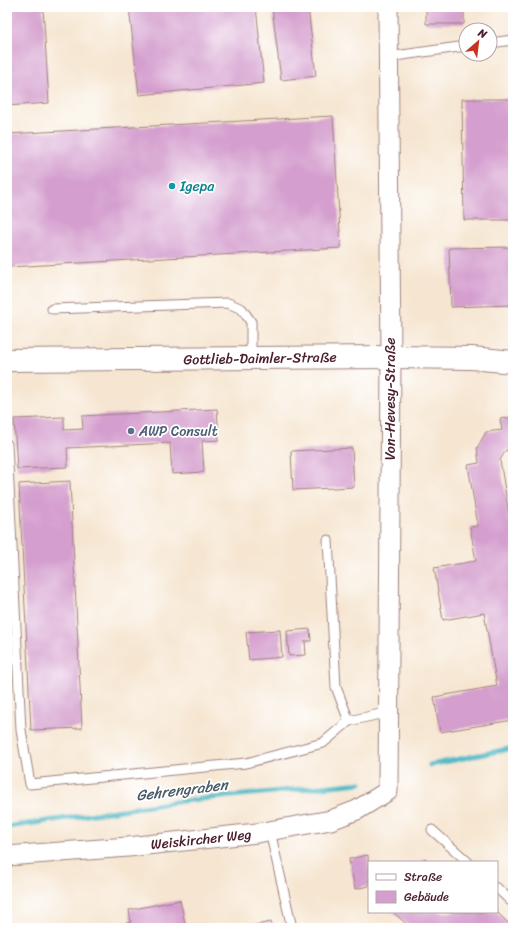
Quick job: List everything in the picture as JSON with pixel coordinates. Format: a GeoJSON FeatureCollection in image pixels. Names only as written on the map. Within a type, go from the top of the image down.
{"type":"FeatureCollection","features":[{"type":"Feature","properties":{"kind":"street","name":"Von-Hevesy-Straße"},"geometry":{"type":"LineString","coordinates":[[388,7],[390,357],[388,791]]}},
{"type":"Feature","properties":{"kind":"street","name":"Gottlieb-Daimler-Straße"},"geometry":{"type":"LineString","coordinates":[[7,360],[390,357],[472,358],[513,362]]}},
{"type":"Feature","properties":{"kind":"street","name":"Weiskircher Weg"},"geometry":{"type":"LineString","coordinates":[[7,856],[128,847],[270,831],[331,820],[357,810],[388,791]]}},
{"type":"Feature","properties":{"kind":"lane"},"geometry":{"type":"LineString","coordinates":[[498,42],[513,40]]}},
{"type":"Feature","properties":{"kind":"lane"},"geometry":{"type":"LineString","coordinates":[[388,57],[458,47]]}},
{"type":"Feature","properties":{"kind":"lane"},"geometry":{"type":"LineString","coordinates":[[52,309],[228,303],[242,309],[251,322],[251,358]]}},
{"type":"Feature","properties":{"kind":"lane"},"geometry":{"type":"LineString","coordinates":[[7,444],[21,730],[30,784],[246,763],[323,743],[349,721],[380,714],[388,714]]}},
{"type":"Feature","properties":{"kind":"lane"},"geometry":{"type":"LineString","coordinates":[[328,540],[336,687],[349,721]]}},
{"type":"Feature","properties":{"kind":"lane"},"geometry":{"type":"LineString","coordinates":[[432,830],[467,861]]}},
{"type":"Feature","properties":{"kind":"lane"},"geometry":{"type":"LineString","coordinates":[[270,831],[292,928]]}},
{"type":"Feature","properties":{"kind":"lane"},"geometry":{"type":"LineString","coordinates":[[498,889],[513,902]]}},
{"type":"Feature","properties":{"kind":"building"},"geometry":{"type":"Polygon","coordinates":[[[7,7],[43,7],[49,103],[7,106],[7,7]]]}},
{"type":"Feature","properties":{"kind":"building"},"geometry":{"type":"Polygon","coordinates":[[[129,7],[256,7],[264,83],[139,95],[129,7]]]}},
{"type":"Feature","properties":{"kind":"building"},"geometry":{"type":"Polygon","coordinates":[[[272,7],[308,7],[316,76],[281,80],[272,7]]]}},
{"type":"Feature","properties":{"kind":"building"},"geometry":{"type":"Polygon","coordinates":[[[426,7],[464,7],[464,22],[458,22],[458,24],[426,24],[426,7]]]}},
{"type":"Feature","properties":{"kind":"building"},"geometry":{"type":"Polygon","coordinates":[[[462,99],[513,99],[513,220],[464,220],[462,99]]]}},
{"type":"Feature","properties":{"kind":"building","name":"Igepa"},"geometry":{"type":"Polygon","coordinates":[[[333,116],[341,248],[9,267],[7,134],[333,116]]]}},
{"type":"Feature","properties":{"kind":"building"},"geometry":{"type":"Polygon","coordinates":[[[513,247],[513,305],[451,307],[449,248],[513,247]]]}},
{"type":"Feature","properties":{"kind":"building"},"geometry":{"type":"Polygon","coordinates":[[[217,409],[219,440],[202,441],[204,472],[172,474],[170,443],[67,448],[68,467],[17,469],[14,419],[64,417],[64,430],[83,429],[82,416],[217,409]]]}},
{"type":"Feature","properties":{"kind":"building"},"geometry":{"type":"Polygon","coordinates":[[[513,417],[513,448],[506,450],[500,460],[510,521],[513,520],[513,720],[440,732],[434,697],[497,686],[484,613],[443,620],[434,568],[476,561],[470,527],[478,526],[468,465],[479,463],[477,448],[486,432],[502,430],[500,419],[513,417]]]}},
{"type":"Feature","properties":{"kind":"building"},"geometry":{"type":"Polygon","coordinates":[[[352,448],[354,487],[293,490],[291,451],[352,448]]]}},
{"type":"Feature","properties":{"kind":"building"},"geometry":{"type":"Polygon","coordinates":[[[70,481],[82,728],[31,730],[19,484],[70,481]]]}},
{"type":"Feature","properties":{"kind":"building"},"geometry":{"type":"Polygon","coordinates":[[[310,629],[311,641],[305,641],[306,655],[289,656],[287,631],[310,629]]]}},
{"type":"Feature","properties":{"kind":"building"},"geometry":{"type":"Polygon","coordinates":[[[280,630],[282,657],[249,660],[246,632],[280,630]]]}},
{"type":"Feature","properties":{"kind":"building"},"geometry":{"type":"Polygon","coordinates":[[[368,855],[368,886],[355,889],[349,859],[368,855]]]}},
{"type":"Feature","properties":{"kind":"building"},"geometry":{"type":"Polygon","coordinates":[[[180,900],[186,928],[105,928],[131,922],[129,910],[180,900]]]}},
{"type":"Feature","properties":{"kind":"building"},"geometry":{"type":"Polygon","coordinates":[[[394,913],[498,913],[513,928],[411,928],[394,913]]]}},
{"type":"Feature","properties":{"kind":"building"},"geometry":{"type":"Polygon","coordinates":[[[271,922],[273,928],[244,928],[244,927],[271,922]]]}},
{"type":"Feature","properties":{"kind":"waterway","name":"Gehrengraben"},"geometry":{"type":"LineString","coordinates":[[430,765],[513,748]]}},
{"type":"Feature","properties":{"kind":"waterway","name":"Gehrengraben"},"geometry":{"type":"LineString","coordinates":[[7,827],[182,801],[361,783]]}},
{"type":"Feature","properties":{"kind":"place","name":"Igepa"},"geometry":{"type":"Point","coordinates":[172,186]}},
{"type":"Feature","properties":{"kind":"place","name":"AWP Consult"},"geometry":{"type":"Point","coordinates":[131,431]}}]}
